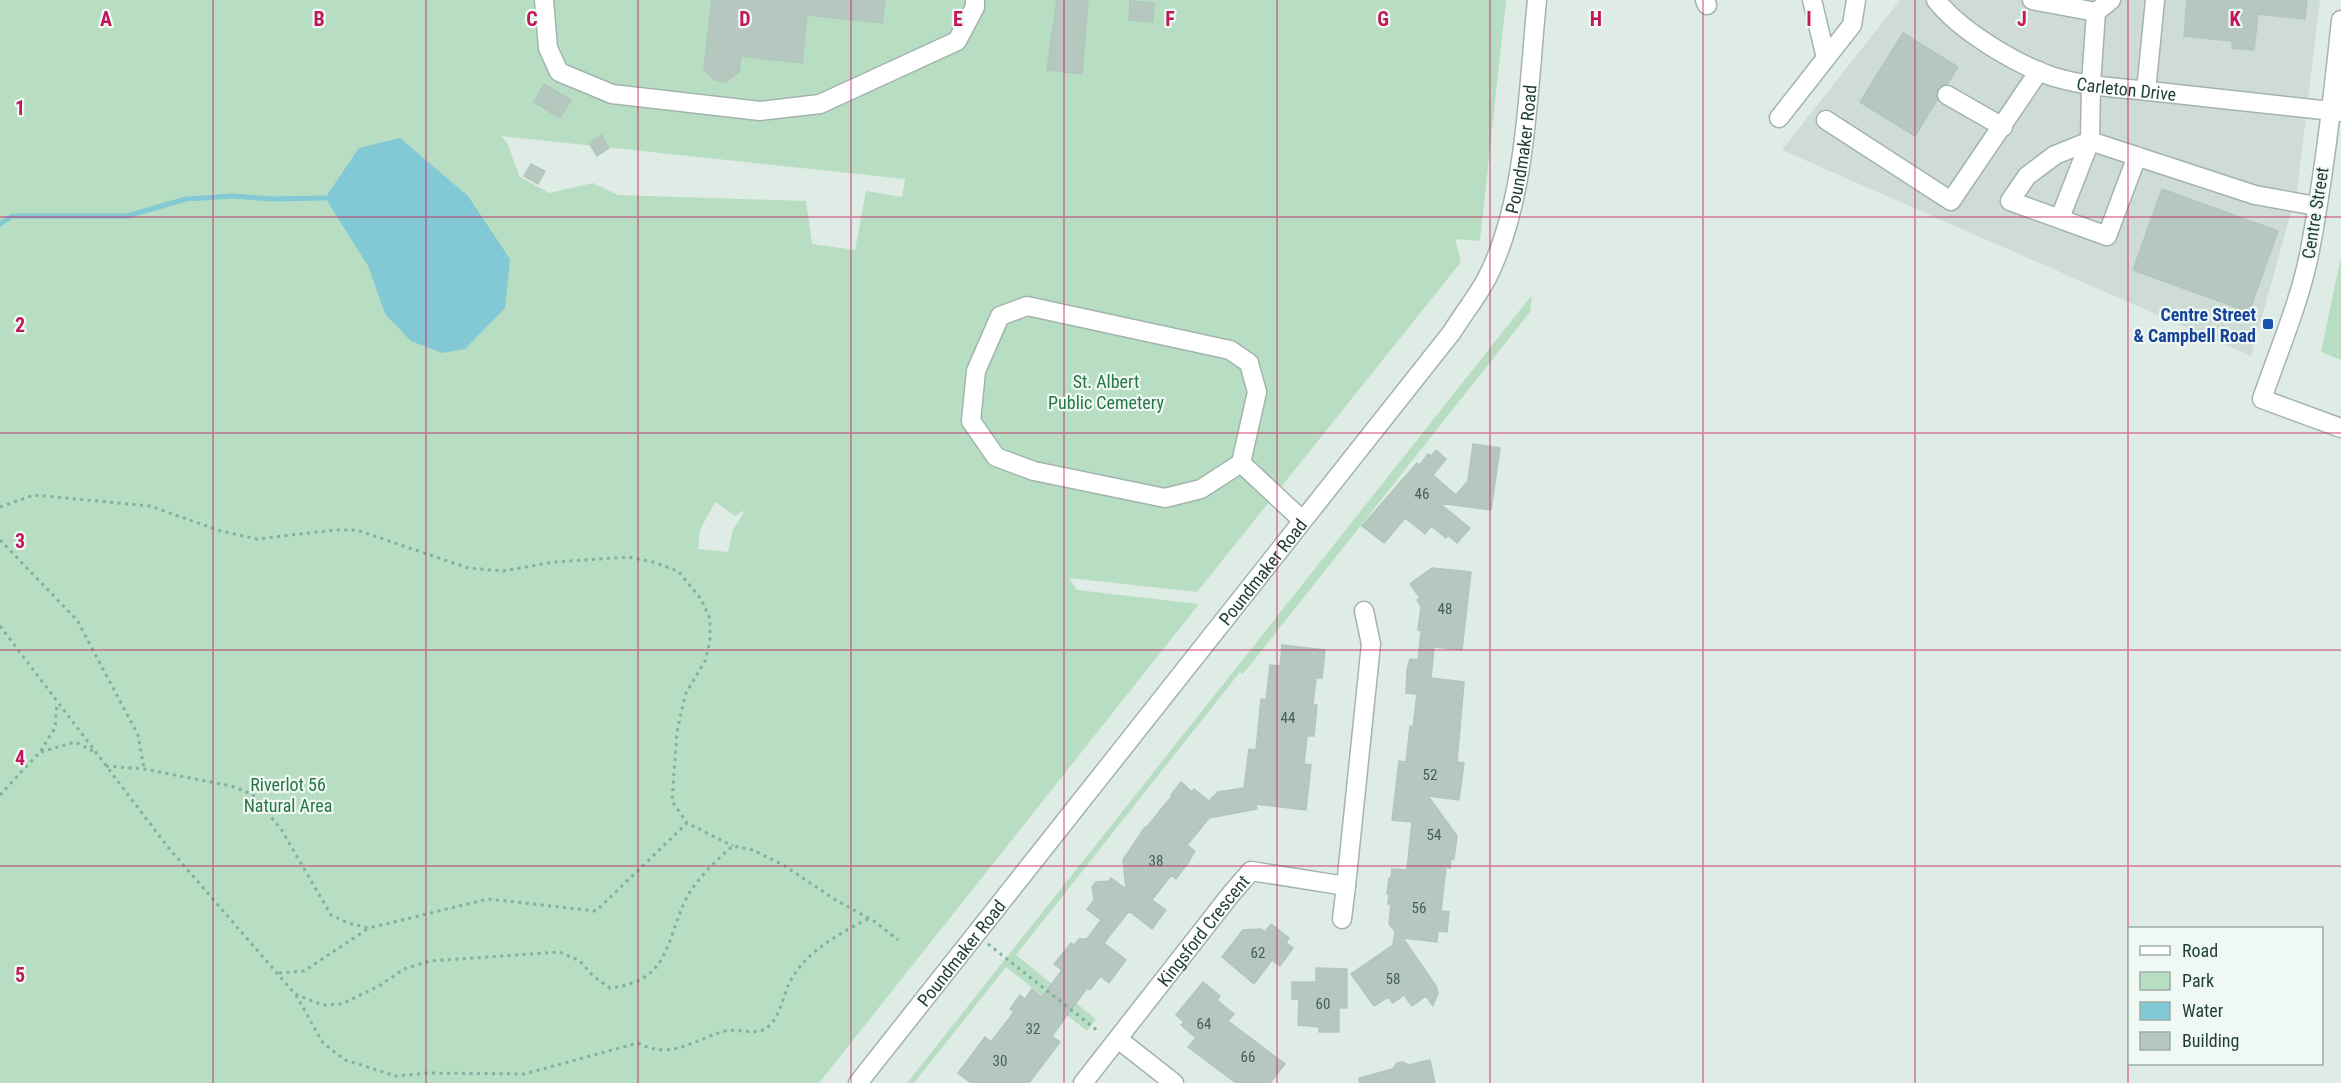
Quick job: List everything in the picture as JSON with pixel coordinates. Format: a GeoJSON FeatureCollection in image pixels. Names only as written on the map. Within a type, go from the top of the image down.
{"type":"FeatureCollection","features":[{"type":"Feature","properties":{"kind":"street"},"geometry":{"type":"LineString","coordinates":[[544,0],[548,48],[559,72],[612,94],[760,111],[820,104],[957,41],[975,7],[975,0]]}},
{"type":"Feature","properties":{"kind":"street","name":"Poundmaker Road"},"geometry":{"type":"LineString","coordinates":[[858,1083],[1452,332],[1487,279],[1505,234],[1519,174],[1537,0]]}},
{"type":"Feature","properties":{"kind":"street"},"geometry":{"type":"LineString","coordinates":[[1812,0],[1826,58]]}},
{"type":"Feature","properties":{"kind":"street"},"geometry":{"type":"LineString","coordinates":[[1779,118],[1852,25],[1856,0]]}},
{"type":"Feature","properties":{"kind":"street","name":"Carleton Drive"},"geometry":{"type":"LineString","coordinates":[[1936,0],[1950,17],[1968,31],[2039,71],[2056,77],[2091,84],[2336,111]]}},
{"type":"Feature","properties":{"kind":"street"},"geometry":{"type":"LineString","coordinates":[[2032,0],[2096,12]]}},
{"type":"Feature","properties":{"kind":"street"},"geometry":{"type":"LineString","coordinates":[[2060,218],[2090,141],[2096,12],[2111,0]]}},
{"type":"Feature","properties":{"kind":"street"},"geometry":{"type":"LineString","coordinates":[[2146,90],[2155,0]]}},
{"type":"Feature","properties":{"kind":"street","name":"Centre Street"},"geometry":{"type":"LineString","coordinates":[[2341,20],[2336,111],[2302,285],[2262,399],[2341,428]]}},
{"type":"Feature","properties":{"kind":"street"},"geometry":{"type":"LineString","coordinates":[[1826,120],[1951,201],[2039,71]]}},
{"type":"Feature","properties":{"kind":"street"},"geometry":{"type":"LineString","coordinates":[[1947,95],[2002,127]]}},
{"type":"Feature","properties":{"kind":"street"},"geometry":{"type":"LineString","coordinates":[[2137,156],[2107,236],[2010,201],[2027,176],[2055,154],[2090,141],[2137,156],[2255,195],[2316,206]]}},
{"type":"Feature","properties":{"kind":"street"},"geometry":{"type":"LineString","coordinates":[[1027,306],[1230,350],[1249,363],[1257,392],[1241,463],[1201,489],[1165,498],[1034,471],[996,458],[971,421],[976,371],[1000,316],[1027,306]]}},
{"type":"Feature","properties":{"kind":"street"},"geometry":{"type":"LineString","coordinates":[[1241,463],[1302,520]]}},
{"type":"Feature","properties":{"kind":"street"},"geometry":{"type":"LineString","coordinates":[[1342,919],[1371,644],[1364,611]]}},
{"type":"Feature","properties":{"kind":"street","name":"Kingsford Crescent"},"geometry":{"type":"LineString","coordinates":[[1083,1083],[1251,871],[1346,886]]}},
{"type":"Feature","properties":{"kind":"street"},"geometry":{"type":"LineString","coordinates":[[1118,1040],[1174,1083]]}},
{"type":"Feature","properties":{"kind":"path"},"geometry":{"type":"LineString","coordinates":[[0,507],[34,495],[150,506],[221,531],[257,539],[335,530],[357,530],[468,568],[502,571],[554,562],[628,556],[678,571],[701,598],[710,619],[710,641],[705,661],[684,695],[676,732],[672,801],[687,823],[733,846],[753,850],[785,866],[834,899],[870,918],[898,940]]}},
{"type":"Feature","properties":{"kind":"path"},"geometry":{"type":"LineString","coordinates":[[0,540],[77,620],[138,735],[144,769]]}},
{"type":"Feature","properties":{"kind":"path"},"geometry":{"type":"LineString","coordinates":[[0,626],[167,846],[295,994],[323,1043],[345,1060],[367,1068],[396,1076],[427,1073],[525,1074],[638,1043],[651,1050],[674,1050],[724,1031],[741,1029],[757,1032],[770,1025],[790,981],[804,962],[837,935],[870,918]]}},
{"type":"Feature","properties":{"kind":"path"},"geometry":{"type":"LineString","coordinates":[[0,795],[40,752],[55,728],[57,702]]}},
{"type":"Feature","properties":{"kind":"path"},"geometry":{"type":"LineString","coordinates":[[40,752],[75,742],[98,753]]}},
{"type":"Feature","properties":{"kind":"path"},"geometry":{"type":"LineString","coordinates":[[106,766],[144,769],[231,786],[252,794],[281,829],[331,915],[348,923],[369,928]]}},
{"type":"Feature","properties":{"kind":"path"},"geometry":{"type":"LineString","coordinates":[[279,974],[304,971],[369,928],[488,899],[596,911],[687,823]]}},
{"type":"Feature","properties":{"kind":"path"},"geometry":{"type":"LineString","coordinates":[[295,994],[322,1005],[342,1004],[379,986],[404,969],[430,962],[560,952],[580,961],[593,976],[610,988],[630,986],[643,980],[654,970],[668,951],[675,925],[688,894],[723,854],[733,846]]}},
{"type":"Feature","properties":{"kind":"path"},"geometry":{"type":"LineString","coordinates":[[975,933],[1098,1031]]}},
{"type":"Feature","properties":{"kind":"shaded area"},"geometry":{"type":"Polygon","coordinates":[[[1900,0],[2320,0],[2297,191],[2251,356],[1782,150],[1900,0]]]}},
{"type":"Feature","properties":{"kind":"green space"},"geometry":{"type":"Polygon","coordinates":[[[0,0],[1506,0],[1480,241],[1455,239],[1461,262],[1197,592],[1069,578],[1077,590],[1199,604],[819,1083],[0,1083],[0,0]],[[501,136],[507,143],[520,177],[549,193],[593,183],[618,195],[806,201],[812,244],[855,250],[866,191],[902,197],[905,180],[905,179],[501,136]],[[325,198],[368,266],[385,314],[465,349],[325,198]],[[715,502],[700,530],[698,549],[728,552],[733,530],[745,510],[735,516],[715,502]]]}},
{"type":"Feature","properties":{"kind":"green space"},"geometry":{"type":"Polygon","coordinates":[[[2341,257],[2341,360],[2321,352],[2341,257]]]}},
{"type":"Feature","properties":{"kind":"green space"},"geometry":{"type":"Polygon","coordinates":[[[1532,295],[1530,312],[1243,674],[1240,672],[1016,955],[1096,1019],[1087,1031],[1006,967],[914,1083],[907,1083],[1532,295]]]}},
{"type":"Feature","properties":{"kind":"water"},"geometry":{"type":"Polygon","coordinates":[[[400,138],[468,196],[510,259],[505,308],[465,349],[442,353],[411,341],[385,314],[368,266],[325,198],[359,148],[400,138]]]}},
{"type":"Feature","properties":{"kind":"building"},"geometry":{"type":"Polygon","coordinates":[[[712,0],[885,0],[882,23],[807,15],[802,63],[741,56],[739,72],[726,82],[714,80],[704,69],[712,0]]]}},
{"type":"Feature","properties":{"kind":"building"},"geometry":{"type":"Polygon","coordinates":[[[1057,0],[1088,0],[1082,74],[1047,70],[1057,0]]]}},
{"type":"Feature","properties":{"kind":"building"},"geometry":{"type":"Polygon","coordinates":[[[2187,0],[2307,0],[2305,19],[2258,14],[2254,50],[2232,48],[2232,41],[2184,36],[2187,0]]]}},
{"type":"Feature","properties":{"kind":"building"},"geometry":{"type":"Polygon","coordinates":[[[1130,1],[1154,3],[1153,22],[1129,20],[1130,1]]]}},
{"type":"Feature","properties":{"kind":"building"},"geometry":{"type":"Polygon","coordinates":[[[1903,33],[1958,67],[1947,84],[1938,89],[1937,100],[1915,136],[1860,102],[1903,33]]]}},
{"type":"Feature","properties":{"kind":"building"},"geometry":{"type":"Polygon","coordinates":[[[544,84],[571,100],[560,118],[534,102],[544,84]]]}},
{"type":"Feature","properties":{"kind":"building"},"geometry":{"type":"Polygon","coordinates":[[[601,135],[609,148],[597,156],[589,143],[601,135]]]}},
{"type":"Feature","properties":{"kind":"building"},"geometry":{"type":"Polygon","coordinates":[[[531,164],[545,171],[538,184],[524,176],[531,164]]]}},
{"type":"Feature","properties":{"kind":"building"},"geometry":{"type":"Polygon","coordinates":[[[2162,189],[2278,231],[2249,312],[2133,270],[2162,189]]]}},
{"type":"Feature","properties":{"kind":"building"},"geometry":{"type":"Polygon","coordinates":[[[1473,444],[1500,448],[1491,510],[1439,503],[1470,528],[1457,543],[1448,535],[1446,538],[1431,526],[1425,534],[1405,518],[1384,543],[1362,526],[1417,463],[1420,465],[1428,454],[1431,456],[1436,450],[1446,459],[1433,475],[1456,495],[1468,481],[1473,444]]]}},
{"type":"Feature","properties":{"kind":"building"},"geometry":{"type":"Polygon","coordinates":[[[1432,568],[1471,572],[1462,650],[1434,647],[1431,678],[1464,682],[1457,762],[1464,763],[1459,800],[1428,796],[1457,836],[1454,859],[1451,858],[1450,868],[1446,867],[1441,911],[1449,912],[1447,932],[1438,931],[1437,942],[1403,938],[1436,986],[1438,993],[1433,1006],[1426,996],[1412,1006],[1404,995],[1393,1003],[1388,997],[1374,1006],[1351,974],[1393,945],[1395,931],[1389,924],[1391,904],[1388,904],[1389,894],[1387,894],[1389,878],[1391,878],[1392,869],[1407,870],[1412,822],[1392,820],[1399,761],[1406,762],[1410,726],[1413,727],[1417,694],[1406,693],[1407,669],[1410,659],[1418,660],[1421,631],[1418,630],[1421,606],[1417,600],[1420,598],[1410,584],[1432,568]]]}},
{"type":"Feature","properties":{"kind":"building"},"geometry":{"type":"Polygon","coordinates":[[[1282,645],[1325,650],[1322,678],[1316,678],[1313,705],[1317,705],[1314,736],[1307,736],[1304,764],[1311,765],[1306,810],[1256,804],[1257,809],[1209,818],[1187,845],[1195,851],[1188,863],[1176,879],[1171,875],[1152,900],[1166,910],[1152,929],[1129,911],[1104,943],[1126,960],[1109,983],[1100,976],[1090,990],[1087,988],[1052,1036],[1060,1042],[1029,1083],[971,1083],[958,1073],[985,1037],[991,1042],[1014,1012],[1010,1009],[1020,995],[1025,999],[1032,989],[1042,997],[1062,970],[1054,964],[1071,943],[1074,945],[1079,939],[1087,939],[1101,920],[1087,909],[1094,900],[1092,887],[1096,882],[1109,881],[1111,878],[1126,889],[1123,860],[1145,827],[1181,782],[1192,792],[1194,789],[1209,801],[1218,792],[1244,788],[1249,749],[1256,750],[1261,699],[1266,700],[1270,665],[1280,666],[1282,645]]]}},
{"type":"Feature","properties":{"kind":"building"},"geometry":{"type":"Polygon","coordinates":[[[1271,924],[1289,938],[1286,943],[1293,948],[1280,966],[1272,960],[1254,984],[1222,957],[1243,930],[1261,929],[1265,932],[1271,924]]]}},
{"type":"Feature","properties":{"kind":"building"},"geometry":{"type":"Polygon","coordinates":[[[1316,968],[1347,969],[1347,1008],[1339,1008],[1339,1032],[1319,1032],[1319,1027],[1298,1025],[1299,999],[1292,999],[1292,982],[1316,982],[1316,968]]]}},
{"type":"Feature","properties":{"kind":"building"},"geometry":{"type":"Polygon","coordinates":[[[1203,982],[1220,996],[1217,1000],[1234,1014],[1228,1021],[1285,1064],[1270,1083],[1236,1083],[1188,1047],[1196,1038],[1181,1025],[1184,1022],[1176,1015],[1203,982]]]}},
{"type":"Feature","properties":{"kind":"building"},"geometry":{"type":"Polygon","coordinates":[[[1430,1060],[1435,1083],[1360,1083],[1359,1078],[1393,1069],[1397,1063],[1402,1062],[1409,1065],[1430,1060]]]}},
{"type":"Feature","properties":{"kind":"waterway"},"geometry":{"type":"LineString","coordinates":[[0,224],[12,216],[127,216],[186,199],[232,196],[271,199],[325,198]]}},
{"type":"Feature","properties":{"kind":"place","name":"Centre Street & Campbell Road"},"geometry":{"type":"Point","coordinates":[2268,324]}},
{"type":"Feature","properties":{"kind":"park label","name":"St. Albert Public Cemetery"},"geometry":{"type":"Point","coordinates":[1106,391]}},
{"type":"Feature","properties":{"kind":"park label","name":"Riverlot 56 Natural Area"},"geometry":{"type":"Point","coordinates":[288,794]}}]}
